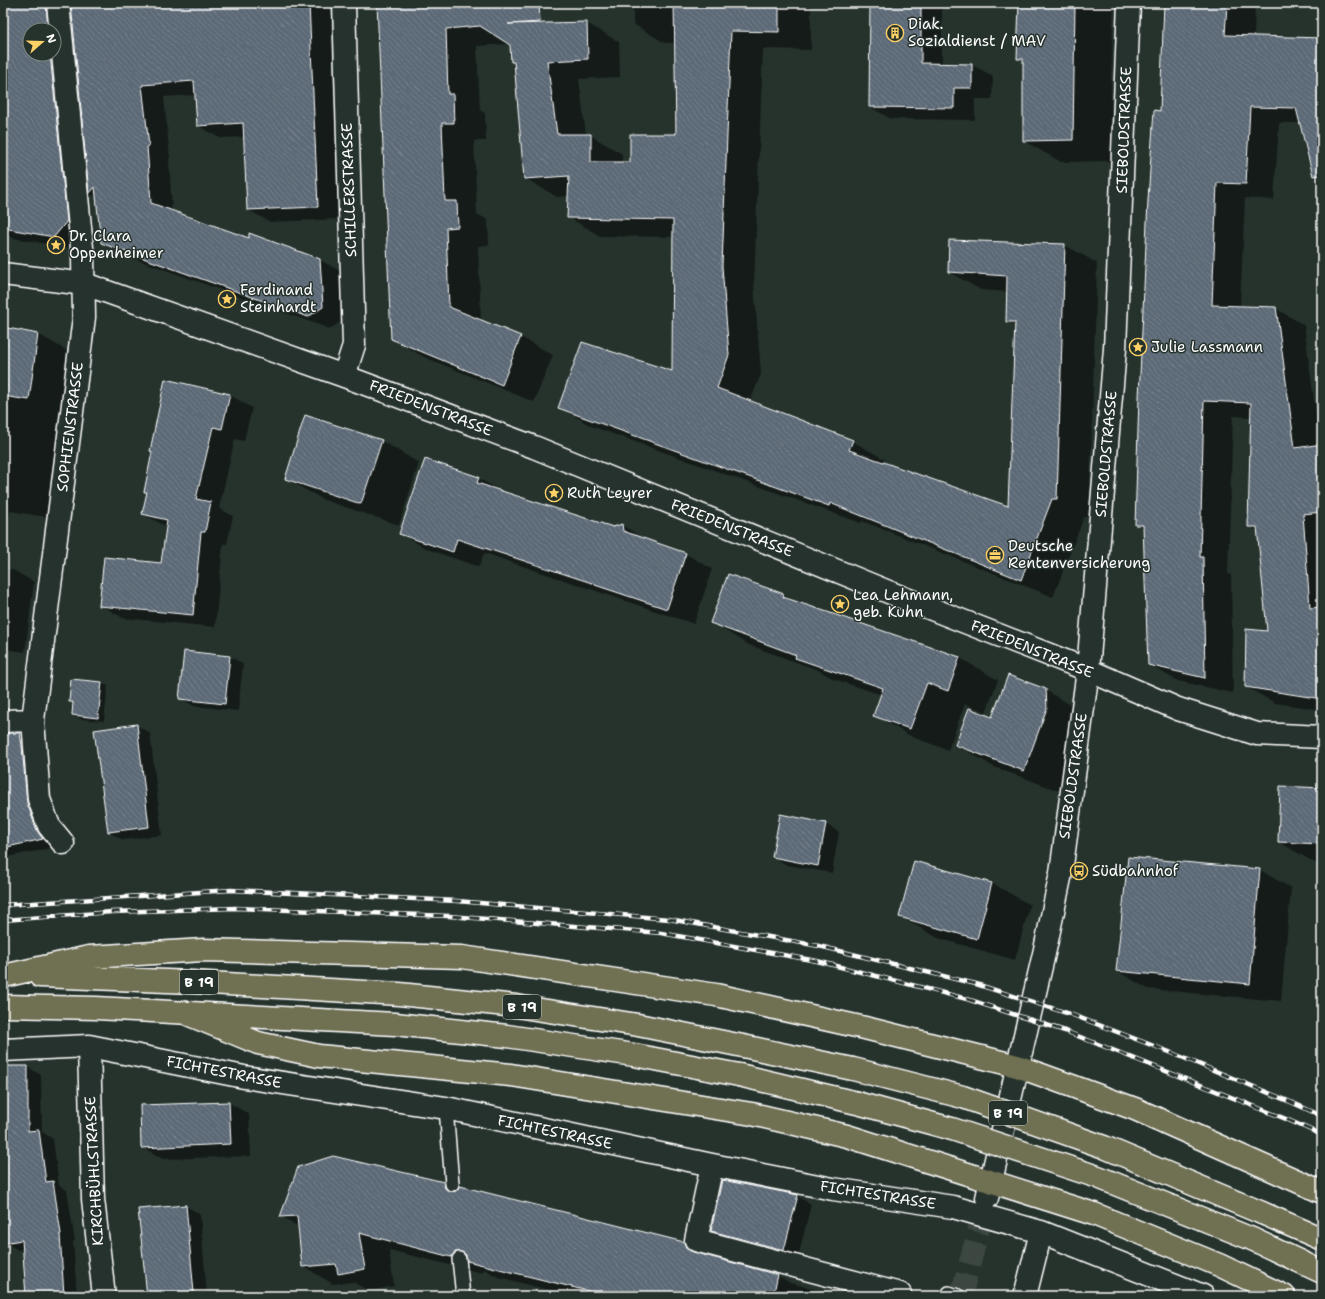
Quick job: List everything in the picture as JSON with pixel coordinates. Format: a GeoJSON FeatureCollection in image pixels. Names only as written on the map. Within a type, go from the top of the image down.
{"type":"FeatureCollection","features":[{"type":"Feature","properties":{"kind":"main road"},"geometry":{"type":"LineString","coordinates":[[6,975],[89,957],[203,950],[462,957],[716,995],[865,1028],[1017,1066],[1135,1109],[1322,1192]]}},
{"type":"Feature","properties":{"kind":"main road","name":"B 19"},"geometry":{"type":"LineString","coordinates":[[6,975],[192,982],[399,994],[516,1006],[638,1025],[744,1046],[853,1069],[963,1097],[1104,1147],[1262,1212],[1322,1239]]}},
{"type":"Feature","properties":{"kind":"main road","name":"B 19"},"geometry":{"type":"LineString","coordinates":[[3,1006],[96,1008],[395,1024],[507,1036],[634,1055],[739,1075],[857,1103],[952,1129],[1098,1177],[1252,1239],[1322,1272]]}},
{"type":"Feature","properties":{"kind":"main road"},"geometry":{"type":"LineString","coordinates":[[185,1013],[258,1043],[319,1056],[511,1075],[752,1114],[847,1136],[989,1189],[1094,1214],[1219,1265],[1284,1296]]}},
{"type":"Feature","properties":{"kind":"street","name":"SOPHIENSTRASSE"},"geometry":{"type":"LineString","coordinates":[[58,3],[84,258],[84,317],[33,720],[39,799],[49,826],[63,843]]}},
{"type":"Feature","properties":{"kind":"street","name":"SCHILLERSTRASSE"},"geometry":{"type":"LineString","coordinates":[[344,3],[354,345],[344,376]]}},
{"type":"Feature","properties":{"kind":"street","name":"SIEBOLDSTRASSE"},"geometry":{"type":"LineString","coordinates":[[989,1189],[1061,873],[1088,670],[1114,349],[1129,3]]}},
{"type":"Feature","properties":{"kind":"street","name":"FRIEDENSTRASSE"},"geometry":{"type":"LineString","coordinates":[[3,274],[85,284],[344,376],[534,447],[891,593],[1088,670],[1178,709],[1257,734],[1322,737]]}},
{"type":"Feature","properties":{"kind":"street"},"geometry":{"type":"LineString","coordinates":[[3,721],[33,720]]}},
{"type":"Feature","properties":{"kind":"street","name":"FICHTESTRASSE"},"geometry":{"type":"LineString","coordinates":[[3,1050],[88,1046],[244,1077],[446,1108],[712,1165],[833,1189],[953,1207],[1041,1232],[1203,1296]]}},
{"type":"Feature","properties":{"kind":"street","name":"KIRCHBÜHLSTRASSE"},"geometry":{"type":"LineString","coordinates":[[88,1046],[93,1199],[104,1296]]}},
{"type":"Feature","properties":{"kind":"street"},"geometry":{"type":"LineString","coordinates":[[712,1165],[696,1240],[900,1294],[900,1296]]}},
{"type":"Feature","properties":{"kind":"street"},"geometry":{"type":"LineString","coordinates":[[1025,1296],[1041,1232]]}},
{"type":"Feature","properties":{"kind":"lane"},"geometry":{"type":"LineString","coordinates":[[446,1108],[452,1184]]}},
{"type":"Feature","properties":{"kind":"lane"},"geometry":{"type":"LineString","coordinates":[[459,1259],[463,1296]]}},
{"type":"Feature","properties":{"kind":"lane"},"geometry":{"type":"LineString","coordinates":[[948,1296],[949,1293],[958,1296]]}},
{"type":"Feature","properties":{"kind":"building"},"geometry":{"type":"Polygon","coordinates":[[[3,3],[46,3],[47,22],[22,22],[22,62],[51,62],[67,221],[54,237],[3,228],[3,3]]]}},
{"type":"Feature","properties":{"kind":"building"},"geometry":{"type":"Polygon","coordinates":[[[71,3],[309,3],[318,207],[247,210],[243,123],[197,126],[194,81],[142,85],[149,146],[147,146],[151,203],[249,238],[249,233],[320,259],[323,307],[308,317],[101,243],[95,187],[89,194],[71,3]]]}},
{"type":"Feature","properties":{"kind":"building"},"geometry":{"type":"Polygon","coordinates":[[[377,3],[539,3],[540,22],[508,24],[587,22],[588,59],[547,61],[557,134],[591,134],[591,162],[630,162],[630,134],[676,134],[674,3],[779,3],[779,32],[731,31],[722,266],[729,355],[717,388],[853,440],[849,450],[1008,506],[1015,322],[1006,322],[1007,276],[948,272],[949,240],[1065,244],[1057,499],[1052,499],[1021,580],[830,503],[829,506],[558,408],[582,342],[672,371],[673,220],[567,218],[569,176],[524,179],[514,62],[511,62],[510,45],[480,26],[446,29],[448,94],[453,94],[454,123],[442,123],[445,201],[457,201],[458,227],[446,228],[449,307],[521,336],[502,385],[391,339],[377,3]]]}},
{"type":"Feature","properties":{"kind":"building","name":"Diak. Sozialdienst / MAV"},"geometry":{"type":"Polygon","coordinates":[[[870,3],[921,3],[921,63],[972,64],[972,88],[954,88],[954,108],[869,107],[870,3]]]}},
{"type":"Feature","properties":{"kind":"building"},"geometry":{"type":"Polygon","coordinates":[[[1019,3],[1075,3],[1073,140],[1023,141],[1023,59],[1017,59],[1019,3]]]}},
{"type":"Feature","properties":{"kind":"building"},"geometry":{"type":"Polygon","coordinates":[[[1164,3],[1227,3],[1225,35],[1322,38],[1322,175],[1313,176],[1296,108],[1250,107],[1246,184],[1217,183],[1212,305],[1276,307],[1295,448],[1322,444],[1322,512],[1303,514],[1310,608],[1322,607],[1322,699],[1245,687],[1246,629],[1267,631],[1257,527],[1248,527],[1251,403],[1204,401],[1200,557],[1203,557],[1205,678],[1148,665],[1143,525],[1135,525],[1148,200],[1154,110],[1160,111],[1164,3]]]}},
{"type":"Feature","properties":{"kind":"building"},"geometry":{"type":"Polygon","coordinates":[[[3,327],[38,334],[29,400],[3,396],[3,327]]]}},
{"type":"Feature","properties":{"kind":"building"},"geometry":{"type":"Polygon","coordinates":[[[165,379],[230,394],[222,429],[213,427],[196,499],[211,502],[205,532],[201,532],[193,615],[99,606],[104,557],[161,563],[167,520],[142,514],[147,492],[144,492],[152,452],[150,451],[165,379]]]}},
{"type":"Feature","properties":{"kind":"building"},"geometry":{"type":"Polygon","coordinates":[[[305,415],[382,440],[361,504],[285,479],[305,415]]]}},
{"type":"Feature","properties":{"kind":"building"},"geometry":{"type":"Polygon","coordinates":[[[425,459],[479,477],[477,483],[613,527],[622,524],[623,531],[686,553],[667,609],[457,539],[453,552],[399,534],[425,459]]]}},
{"type":"Feature","properties":{"kind":"building"},"geometry":{"type":"Polygon","coordinates":[[[728,574],[784,594],[783,597],[960,657],[948,691],[927,683],[910,729],[873,716],[883,688],[795,658],[796,655],[710,623],[728,574]]]}},
{"type":"Feature","properties":{"kind":"building"},"geometry":{"type":"Polygon","coordinates":[[[184,651],[230,656],[225,704],[179,699],[184,651]]]}},
{"type":"Feature","properties":{"kind":"building"},"geometry":{"type":"Polygon","coordinates":[[[1008,675],[1046,689],[1047,708],[1024,771],[955,745],[969,708],[992,717],[1008,675]]]}},
{"type":"Feature","properties":{"kind":"building"},"geometry":{"type":"Polygon","coordinates":[[[71,679],[102,682],[98,718],[72,715],[73,702],[69,702],[71,679]]]}},
{"type":"Feature","properties":{"kind":"building"},"geometry":{"type":"Polygon","coordinates":[[[137,724],[149,827],[108,832],[94,730],[137,724]]]}},
{"type":"Feature","properties":{"kind":"building"},"geometry":{"type":"Polygon","coordinates":[[[3,733],[20,733],[27,803],[37,831],[43,839],[3,848],[3,733]]]}},
{"type":"Feature","properties":{"kind":"building"},"geometry":{"type":"Polygon","coordinates":[[[1280,786],[1322,788],[1322,844],[1278,842],[1280,786]]]}},
{"type":"Feature","properties":{"kind":"building"},"geometry":{"type":"Polygon","coordinates":[[[780,814],[826,823],[818,866],[772,857],[780,814]]]}},
{"type":"Feature","properties":{"kind":"building"},"geometry":{"type":"Polygon","coordinates":[[[1128,857],[1260,869],[1250,984],[1116,971],[1128,857]]]}},
{"type":"Feature","properties":{"kind":"building"},"geometry":{"type":"Polygon","coordinates":[[[914,861],[992,883],[977,939],[899,917],[914,861]]]}},
{"type":"Feature","properties":{"kind":"building"},"geometry":{"type":"Polygon","coordinates":[[[3,1066],[28,1066],[28,1131],[39,1130],[46,1182],[53,1181],[61,1234],[64,1296],[26,1296],[22,1240],[3,1243],[3,1066]]]}},
{"type":"Feature","properties":{"kind":"building"},"geometry":{"type":"Polygon","coordinates":[[[229,1102],[231,1144],[141,1148],[140,1105],[229,1102]]]}},
{"type":"Feature","properties":{"kind":"building"},"geometry":{"type":"Polygon","coordinates":[[[333,1156],[444,1182],[445,1188],[449,1191],[456,1191],[460,1186],[684,1242],[687,1249],[693,1252],[778,1275],[773,1296],[608,1296],[467,1261],[466,1255],[462,1252],[455,1252],[451,1257],[359,1233],[365,1269],[338,1274],[336,1264],[302,1267],[297,1216],[280,1217],[298,1167],[333,1156]]]}},
{"type":"Feature","properties":{"kind":"building"},"geometry":{"type":"Polygon","coordinates":[[[722,1180],[798,1195],[784,1250],[711,1231],[722,1180]]]}},
{"type":"Feature","properties":{"kind":"building"},"geometry":{"type":"Polygon","coordinates":[[[186,1205],[194,1293],[147,1296],[138,1209],[186,1205]]]}},
{"type":"Feature","properties":{"kind":"tunnel"},"geometry":{"type":"LineString","coordinates":[[961,1296],[987,1198]]}},
{"type":"Feature","properties":{"kind":"railway"},"geometry":{"type":"LineString","coordinates":[[3,905],[231,890],[457,901],[669,919],[819,946],[976,984],[1070,1014],[1167,1051],[1322,1116]]}},
{"type":"Feature","properties":{"kind":"railway"},"geometry":{"type":"LineString","coordinates":[[3,920],[112,912],[236,908],[449,916],[661,933],[817,961],[967,999],[1065,1031],[1286,1119],[1322,1135]]}},
{"type":"Feature","properties":{"kind":"place","name":"Diak. Sozialdienst / MAV"},"geometry":{"type":"Point","coordinates":[895,33]}},
{"type":"Feature","properties":{"kind":"place","name":"Dr. Clara Oppenheimer"},"geometry":{"type":"Point","coordinates":[56,245]}},
{"type":"Feature","properties":{"kind":"place","name":"Ferdinand Steinhardt"},"geometry":{"type":"Point","coordinates":[227,299]}},
{"type":"Feature","properties":{"kind":"place","name":"Julie Lassmann"},"geometry":{"type":"Point","coordinates":[1138,347]}},
{"type":"Feature","properties":{"kind":"place","name":"Ruth Leyrer"},"geometry":{"type":"Point","coordinates":[554,493]}},
{"type":"Feature","properties":{"kind":"place","name":"Deutsche Rentenversicherung"},"geometry":{"type":"Point","coordinates":[995,555]}},
{"type":"Feature","properties":{"kind":"place","name":"Lea Lehmann, geb. Kuhn"},"geometry":{"type":"Point","coordinates":[840,604]}},
{"type":"Feature","properties":{"kind":"place","name":"Südbahnhof"},"geometry":{"type":"Point","coordinates":[1079,871]}}]}
